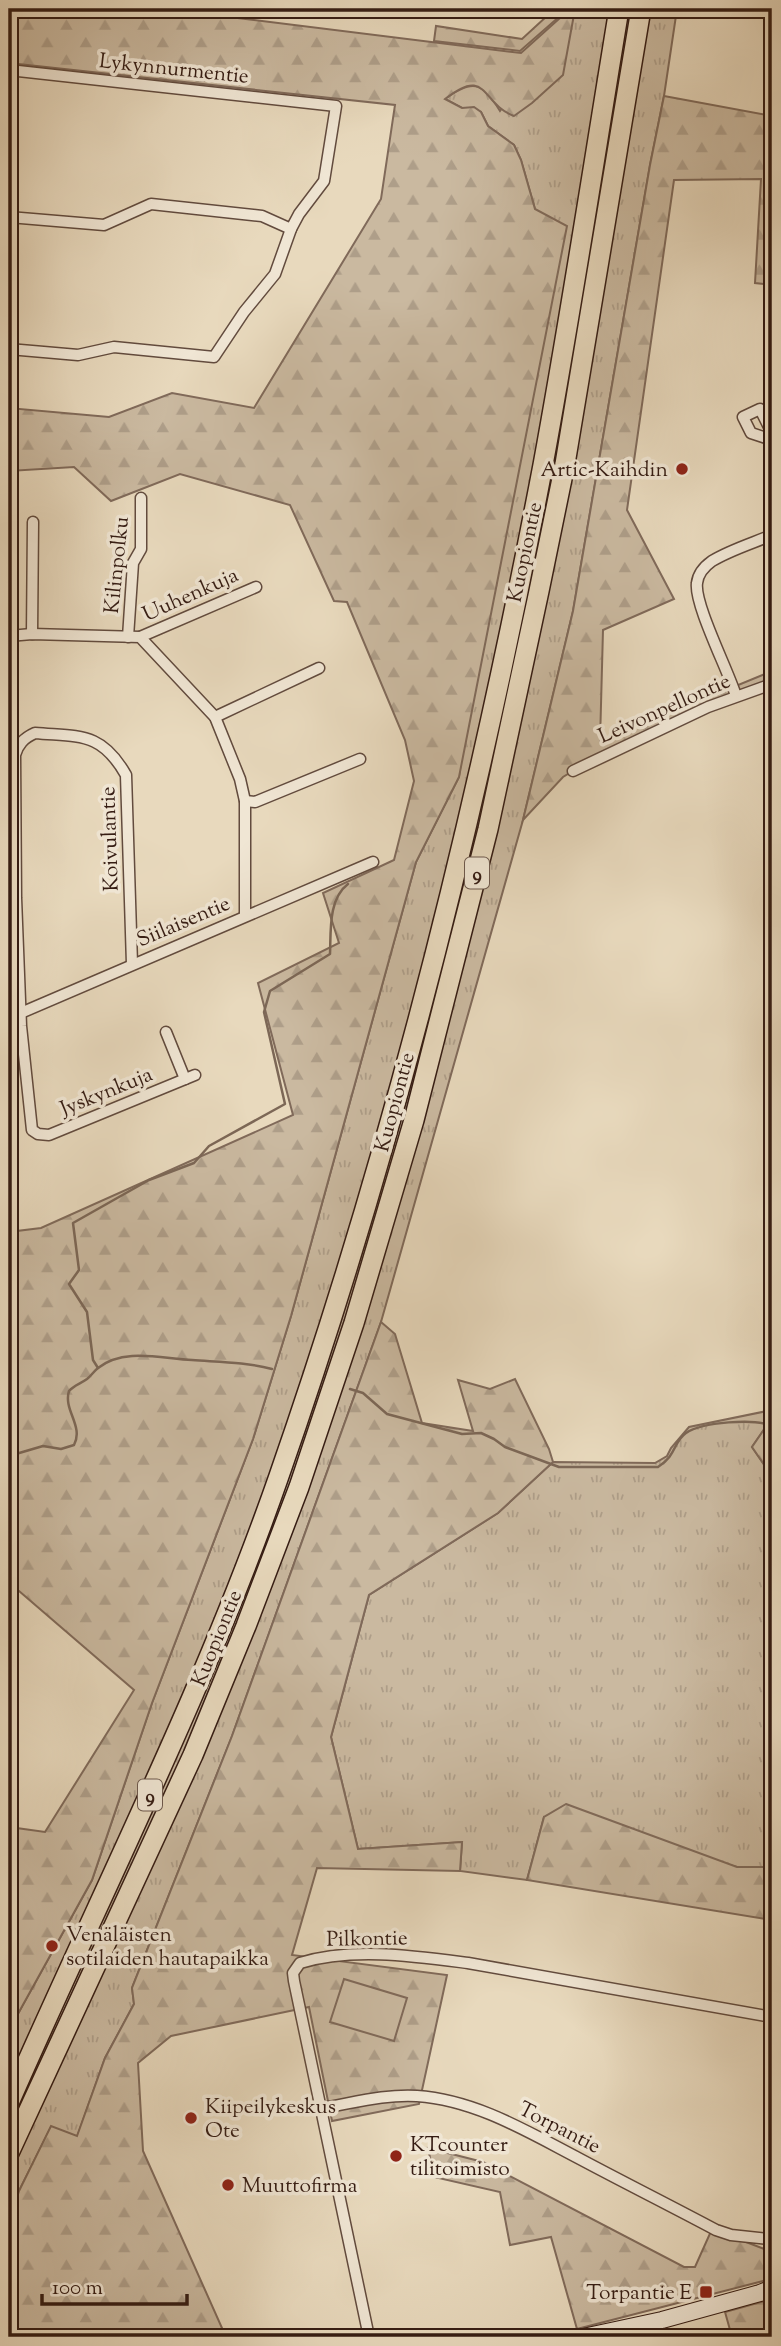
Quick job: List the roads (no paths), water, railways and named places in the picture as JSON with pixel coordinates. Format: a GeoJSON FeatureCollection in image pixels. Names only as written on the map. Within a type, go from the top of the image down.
{"type":"FeatureCollection","features":[{"type":"Feature","properties":{"kind":"highway","name":"Kuopiontie"},"geometry":{"type":"LineString","coordinates":[[9,2103],[153,1790],[224,1621],[278,1480],[332,1317],[392,1115],[467,824],[521,576],[569,314],[619,9]]}},
{"type":"Feature","properties":{"kind":"highway","name":"Kuopiontie"},"geometry":{"type":"LineString","coordinates":[[9,2153],[193,1755],[246,1626],[312,1449],[354,1323],[410,1133],[488,829],[565,464],[641,9]]}},
{"type":"Feature","properties":{"kind":"highway"},"geometry":{"type":"LineString","coordinates":[[9,2079],[26,2064]]}},
{"type":"Feature","properties":{"kind":"main road"},"geometry":{"type":"LineString","coordinates":[[583,2337],[679,2315],[772,2288]]}},
{"type":"Feature","properties":{"kind":"street","name":"Lykynnurmentie"},"geometry":{"type":"LineString","coordinates":[[9,69],[335,106],[324,181],[291,229]]}},
{"type":"Feature","properties":{"kind":"street"},"geometry":{"type":"LineString","coordinates":[[9,217],[104,225],[151,204],[262,216],[291,229],[275,274],[244,312],[214,357],[114,347],[78,355],[9,349]]}},
{"type":"Feature","properties":{"kind":"street"},"geometry":{"type":"LineString","coordinates":[[772,433],[760,409],[743,417],[751,433],[772,440]]}},
{"type":"Feature","properties":{"kind":"street","name":"Kilinpolku"},"geometry":{"type":"LineString","coordinates":[[134,637],[133,563],[141,549],[141,498]]}},
{"type":"Feature","properties":{"kind":"street"},"geometry":{"type":"LineString","coordinates":[[32,634],[33,522]]}},
{"type":"Feature","properties":{"kind":"street"},"geometry":{"type":"LineString","coordinates":[[736,696],[727,668],[697,600],[697,581],[701,570],[712,561],[772,534]]}},
{"type":"Feature","properties":{"kind":"street","name":"Uuhenkuja"},"geometry":{"type":"LineString","coordinates":[[134,637],[256,587]]}},
{"type":"Feature","properties":{"kind":"street"},"geometry":{"type":"LineString","coordinates":[[9,636],[32,634],[134,637],[215,717],[240,779],[245,802],[245,916]]}},
{"type":"Feature","properties":{"kind":"street"},"geometry":{"type":"LineString","coordinates":[[215,717],[319,668]]}},
{"type":"Feature","properties":{"kind":"street","name":"Leivonpellontie"},"geometry":{"type":"LineString","coordinates":[[573,771],[736,696],[772,684]]}},
{"type":"Feature","properties":{"kind":"street","name":"Koivulantie"},"geometry":{"type":"LineString","coordinates":[[21,1014],[16,898],[15,755],[27,736],[35,733],[94,740],[121,765],[127,775],[132,964]]}},
{"type":"Feature","properties":{"kind":"street"},"geometry":{"type":"LineString","coordinates":[[245,802],[255,802],[360,759]]}},
{"type":"Feature","properties":{"kind":"street","name":"Siilaisentie"},"geometry":{"type":"LineString","coordinates":[[9,1018],[373,862]]}},
{"type":"Feature","properties":{"kind":"street","name":"Jyskynkuja"},"geometry":{"type":"LineString","coordinates":[[21,1014],[32,1130],[38,1134],[49,1135],[190,1077],[166,1032]]}},
{"type":"Feature","properties":{"kind":"street","name":"Pilkontie"},"geometry":{"type":"LineString","coordinates":[[369,2337],[294,1981],[293,1973],[300,1963],[316,1958],[367,1955],[468,1962],[772,2017]]}},
{"type":"Feature","properties":{"kind":"street","name":"Torpantie"},"geometry":{"type":"LineString","coordinates":[[322,2108],[385,2097],[416,2096],[451,2101],[475,2108],[530,2133],[716,2230],[731,2235],[769,2238]]}},
{"type":"Feature","properties":{"kind":"street"},"geometry":{"type":"LineString","coordinates":[[772,2220],[769,2238],[772,2253]]}},
{"type":"Feature","properties":{"kind":"waterway"},"geometry":{"type":"LineString","coordinates":[[98,1368],[93,1360],[87,1312],[69,1284],[79,1270],[73,1223],[149,1180],[194,1163],[209,1146],[285,1104],[264,1012],[270,991],[330,954],[334,907],[337,898],[348,884]]}},
{"type":"Feature","properties":{"kind":"waterway"},"geometry":{"type":"LineString","coordinates":[[9,1456],[43,1446],[61,1449],[74,1445],[77,1431],[69,1405],[69,1391],[98,1368],[120,1358],[156,1357],[272,1369]]}},
{"type":"Feature","properties":{"kind":"waterway"},"geometry":{"type":"LineString","coordinates":[[350,1389],[363,1393],[387,1414],[462,1434],[481,1433],[505,1447],[559,1467],[658,1467],[669,1458],[679,1440],[694,1429],[742,1422],[772,1426]]}},
{"type":"Feature","properties":{"kind":"place","name":"Artic-Kaihdin"},"geometry":{"type":"Point","coordinates":[682,469]}},
{"type":"Feature","properties":{"kind":"place","name":"Venäläisten sotilaiden hautapaikka"},"geometry":{"type":"Point","coordinates":[52,1946]}},
{"type":"Feature","properties":{"kind":"place","name":"Kiipeilykeskus Ote"},"geometry":{"type":"Point","coordinates":[191,2118]}},
{"type":"Feature","properties":{"kind":"place","name":"KTcounter tilitoimisto"},"geometry":{"type":"Point","coordinates":[396,2156]}},
{"type":"Feature","properties":{"kind":"place","name":"Muuttofirma"},"geometry":{"type":"Point","coordinates":[228,2185]}},
{"type":"Feature","properties":{"kind":"place","name":"Torpantie E"},"geometry":{"type":"Point","coordinates":[706,2292]}}]}
